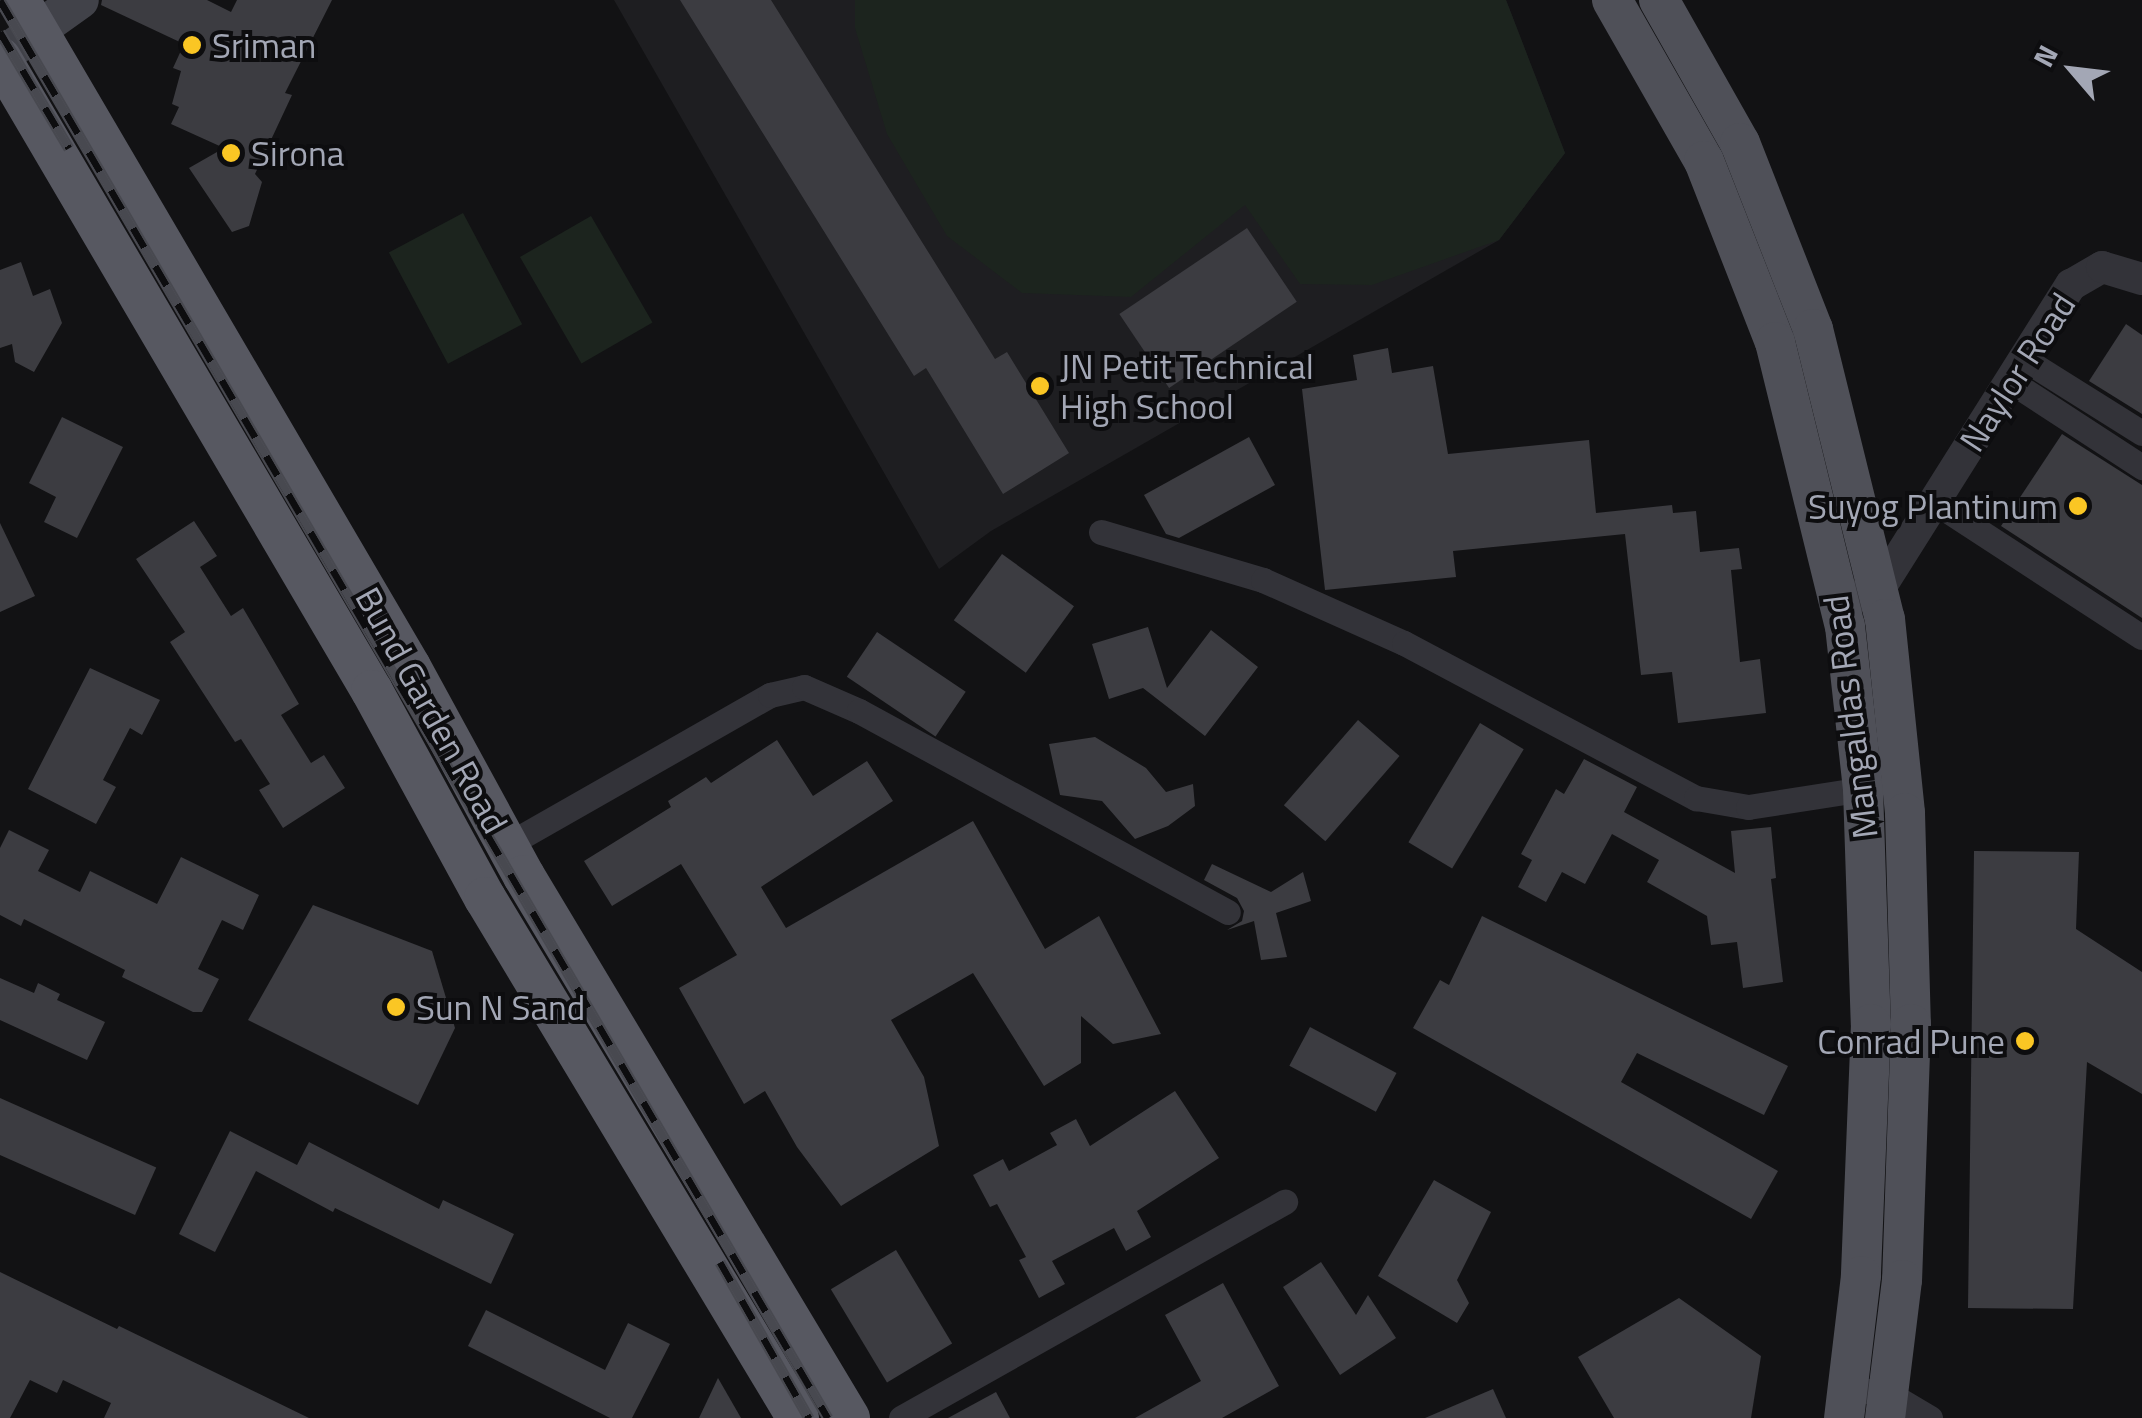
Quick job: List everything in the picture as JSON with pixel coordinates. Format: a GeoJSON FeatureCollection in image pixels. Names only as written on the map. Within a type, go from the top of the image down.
{"type":"FeatureCollection","features":[{"type":"Feature","properties":{"kind":"highway","name":"Bund Garden Road"},"geometry":{"type":"LineString","coordinates":[[28,17],[410,667],[507,846],[849,1418]]}},
{"type":"Feature","properties":{"kind":"highway","name":"Bund Garden Road"},"geometry":{"type":"LineString","coordinates":[[0,58],[372,691],[485,898],[798,1418]]}},
{"type":"Feature","properties":{"kind":"main road"},"geometry":{"type":"LineString","coordinates":[[0,58],[28,17],[80,0]]}},
{"type":"Feature","properties":{"kind":"main road","name":"Mangaldas Road"},"geometry":{"type":"LineString","coordinates":[[1612,0],[1704,161],[1775,342],[1839,601],[1863,790],[1871,1024],[1861,1276],[1846,1404]]}},
{"type":"Feature","properties":{"kind":"main road","name":"Mangaldas Road"},"geometry":{"type":"LineString","coordinates":[[1658,0],[1740,143],[1813,330],[1878,591],[1905,813],[1911,1024],[1902,1280],[1886,1405]]}},
{"type":"Feature","properties":{"kind":"street","name":"Naylor Road"},"geometry":{"type":"LineString","coordinates":[[1878,591],[2070,285],[2102,266],[2142,279]]}},
{"type":"Feature","properties":{"kind":"street"},"geometry":{"type":"LineString","coordinates":[[2017,370],[2142,433]]}},
{"type":"Feature","properties":{"kind":"street"},"geometry":{"type":"LineString","coordinates":[[2017,370],[2142,468]]}},
{"type":"Feature","properties":{"kind":"street"},"geometry":{"type":"LineString","coordinates":[[1934,501],[2142,637]]}},
{"type":"Feature","properties":{"kind":"street"},"geometry":{"type":"LineString","coordinates":[[1101,532],[1274,585],[1404,644],[1696,798],[1748,807],[1863,790]]}},
{"type":"Feature","properties":{"kind":"street"},"geometry":{"type":"LineString","coordinates":[[1839,601],[1878,591]]}},
{"type":"Feature","properties":{"kind":"street"},"geometry":{"type":"LineString","coordinates":[[507,846],[770,694],[804,687],[859,711],[1228,912]]}},
{"type":"Feature","properties":{"kind":"street"},"geometry":{"type":"LineString","coordinates":[[901,1418],[1284,1202]]}},
{"type":"Feature","properties":{"kind":"street"},"geometry":{"type":"LineString","coordinates":[[1846,1404],[1886,1405],[1930,1418]]}},
{"type":"Feature","properties":{"kind":"shaded area","name":"JN Petit Technical High School"},"geometry":{"type":"Polygon","coordinates":[[[614,0],[1506,0],[1565,153],[1499,240],[991,531],[939,569],[614,0]]]}},
{"type":"Feature","properties":{"kind":"shaded area"},"geometry":{"type":"Polygon","coordinates":[[[855,0],[1506,0],[1565,153],[1499,240],[1372,285],[1300,284],[1245,205],[1131,297],[1022,293],[947,236],[887,134],[855,28],[855,0]]]}},
{"type":"Feature","properties":{"kind":"shaded area"},"geometry":{"type":"Polygon","coordinates":[[[463,213],[522,324],[448,364],[389,252],[463,213]]]}},
{"type":"Feature","properties":{"kind":"shaded area"},"geometry":{"type":"Polygon","coordinates":[[[591,216],[652,323],[581,364],[520,257],[591,216]]]}},
{"type":"Feature","properties":{"kind":"building"},"geometry":{"type":"Polygon","coordinates":[[[102,0],[207,0],[231,12],[237,0],[332,0],[285,93],[292,95],[255,174],[262,182],[249,226],[232,232],[189,168],[224,148],[171,124],[179,107],[172,104],[181,71],[173,68],[184,44],[101,5],[102,0]]]}},
{"type":"Feature","properties":{"kind":"building"},"geometry":{"type":"Polygon","coordinates":[[[680,0],[771,0],[995,359],[1007,352],[1069,453],[1003,494],[926,368],[914,376],[680,0]]]}},
{"type":"Feature","properties":{"kind":"building"},"geometry":{"type":"Polygon","coordinates":[[[1247,228],[1297,302],[1169,388],[1119,314],[1247,228]]]}},
{"type":"Feature","properties":{"kind":"building"},"geometry":{"type":"Polygon","coordinates":[[[21,262],[33,296],[50,289],[62,323],[34,372],[15,362],[12,344],[0,348],[0,270],[21,262]]]}},
{"type":"Feature","properties":{"kind":"building"},"geometry":{"type":"Polygon","coordinates":[[[2126,324],[2142,335],[2142,414],[2089,381],[2126,324]]]}},
{"type":"Feature","properties":{"kind":"building"},"geometry":{"type":"Polygon","coordinates":[[[1388,348],[1392,373],[1433,366],[1448,454],[1589,440],[1596,513],[1672,505],[1673,513],[1696,511],[1700,552],[1739,548],[1742,569],[1731,570],[1740,662],[1760,659],[1766,713],[1678,723],[1672,672],[1641,675],[1625,534],[1453,551],[1456,577],[1325,590],[1302,389],[1357,380],[1353,355],[1388,348]]]}},
{"type":"Feature","properties":{"kind":"building"},"geometry":{"type":"Polygon","coordinates":[[[62,417],[123,447],[77,538],[44,522],[56,497],[29,483],[62,417]]]}},
{"type":"Feature","properties":{"kind":"building","name":"Suyog Plantinum"},"geometry":{"type":"Polygon","coordinates":[[[2062,434],[2142,485],[2142,618],[2001,526],[2062,434]]]}},
{"type":"Feature","properties":{"kind":"building"},"geometry":{"type":"Polygon","coordinates":[[[1249,437],[1275,485],[1179,538],[1166,534],[1144,495],[1249,437]]]}},
{"type":"Feature","properties":{"kind":"building"},"geometry":{"type":"Polygon","coordinates":[[[194,521],[217,556],[200,567],[231,616],[243,608],[299,704],[281,715],[311,763],[324,755],[345,788],[283,828],[259,790],[270,784],[241,739],[235,742],[170,642],[185,632],[136,559],[194,521]]]}},
{"type":"Feature","properties":{"kind":"building"},"geometry":{"type":"Polygon","coordinates":[[[0,523],[35,596],[0,612],[0,523]]]}},
{"type":"Feature","properties":{"kind":"building"},"geometry":{"type":"Polygon","coordinates":[[[1002,554],[1074,606],[1026,673],[954,620],[1002,554]]]}},
{"type":"Feature","properties":{"kind":"building"},"geometry":{"type":"Polygon","coordinates":[[[1148,627],[1167,688],[1211,630],[1258,667],[1205,736],[1143,688],[1109,699],[1092,644],[1148,627]]]}},
{"type":"Feature","properties":{"kind":"building"},"geometry":{"type":"Polygon","coordinates":[[[877,632],[966,692],[936,737],[847,677],[877,632]]]}},
{"type":"Feature","properties":{"kind":"building"},"geometry":{"type":"Polygon","coordinates":[[[90,668],[160,700],[142,735],[130,728],[103,780],[116,787],[96,824],[28,789],[90,668]]]}},
{"type":"Feature","properties":{"kind":"building"},"geometry":{"type":"Polygon","coordinates":[[[1358,720],[1400,756],[1325,841],[1284,805],[1358,720]]]}},
{"type":"Feature","properties":{"kind":"building"},"geometry":{"type":"Polygon","coordinates":[[[1480,723],[1524,749],[1452,868],[1408,842],[1480,723]]]}},
{"type":"Feature","properties":{"kind":"building"},"geometry":{"type":"Polygon","coordinates":[[[1095,737],[1146,768],[1166,792],[1193,784],[1195,806],[1168,826],[1135,839],[1102,801],[1060,795],[1049,744],[1095,737]]]}},
{"type":"Feature","properties":{"kind":"building"},"geometry":{"type":"Polygon","coordinates":[[[777,740],[813,796],[867,761],[893,801],[761,887],[786,928],[973,821],[1045,949],[1099,916],[1161,1034],[1113,1044],[1081,1016],[1081,1063],[1044,1086],[973,973],[891,1020],[924,1077],[939,1146],[841,1206],[797,1147],[765,1091],[744,1104],[679,988],[737,955],[681,864],[612,906],[584,861],[671,807],[668,801],[706,777],[711,783],[777,740]]]}},
{"type":"Feature","properties":{"kind":"building"},"geometry":{"type":"Polygon","coordinates":[[[1584,759],[1637,787],[1624,812],[1735,873],[1731,831],[1771,827],[1776,878],[1771,879],[1783,982],[1743,988],[1737,942],[1711,945],[1707,916],[1647,882],[1659,860],[1612,834],[1585,884],[1562,872],[1546,902],[1518,887],[1532,860],[1521,854],[1556,789],[1564,794],[1584,759]]]}},
{"type":"Feature","properties":{"kind":"building"},"geometry":{"type":"Polygon","coordinates":[[[9,830],[49,850],[38,871],[80,892],[90,871],[157,904],[181,857],[259,895],[243,930],[222,920],[198,969],[219,979],[202,1012],[193,1012],[122,977],[125,970],[24,919],[21,926],[0,915],[0,848],[9,830]]]}},
{"type":"Feature","properties":{"kind":"building"},"geometry":{"type":"Polygon","coordinates":[[[1974,851],[2079,852],[2076,929],[2142,972],[2142,1094],[2087,1062],[2073,1309],[1968,1308],[1974,851]]]}},
{"type":"Feature","properties":{"kind":"building"},"geometry":{"type":"Polygon","coordinates":[[[1212,864],[1271,892],[1303,872],[1311,901],[1276,913],[1287,957],[1261,960],[1254,921],[1227,930],[1242,921],[1244,911],[1237,898],[1204,880],[1212,864]]]}},
{"type":"Feature","properties":{"kind":"building"},"geometry":{"type":"Polygon","coordinates":[[[313,905],[432,951],[455,1028],[418,1105],[248,1020],[313,905]]]}},
{"type":"Feature","properties":{"kind":"building"},"geometry":{"type":"Polygon","coordinates":[[[1482,916],[1788,1066],[1764,1115],[1637,1053],[1621,1082],[1778,1171],[1751,1219],[1413,1028],[1440,980],[1449,985],[1482,916]]]}},
{"type":"Feature","properties":{"kind":"building"},"geometry":{"type":"Polygon","coordinates":[[[0,978],[34,993],[38,983],[60,994],[57,1000],[105,1022],[87,1060],[0,1020],[0,978]]]}},
{"type":"Feature","properties":{"kind":"building"},"geometry":{"type":"Polygon","coordinates":[[[1310,1027],[1397,1073],[1376,1112],[1289,1066],[1310,1027]]]}},
{"type":"Feature","properties":{"kind":"building"},"geometry":{"type":"Polygon","coordinates":[[[1175,1091],[1219,1158],[1137,1211],[1151,1237],[1126,1251],[1114,1228],[1052,1261],[1065,1284],[1039,1298],[1019,1260],[1026,1257],[997,1204],[990,1207],[973,1175],[1003,1159],[1009,1171],[1057,1145],[1050,1133],[1076,1119],[1090,1146],[1175,1091]]]}},
{"type":"Feature","properties":{"kind":"building"},"geometry":{"type":"Polygon","coordinates":[[[0,1098],[156,1168],[135,1215],[0,1155],[0,1098]]]}},
{"type":"Feature","properties":{"kind":"building"},"geometry":{"type":"Polygon","coordinates":[[[230,1131],[297,1165],[309,1142],[439,1209],[443,1200],[514,1234],[491,1284],[335,1208],[333,1212],[256,1171],[215,1252],[179,1234],[230,1131]]]}},
{"type":"Feature","properties":{"kind":"building"},"geometry":{"type":"Polygon","coordinates":[[[1434,1180],[1491,1212],[1457,1280],[1469,1303],[1457,1323],[1378,1276],[1434,1180]]]}},
{"type":"Feature","properties":{"kind":"building"},"geometry":{"type":"Polygon","coordinates":[[[896,1250],[952,1343],[887,1383],[831,1289],[896,1250]]]}},
{"type":"Feature","properties":{"kind":"building"},"geometry":{"type":"Polygon","coordinates":[[[1321,1262],[1356,1315],[1368,1295],[1396,1338],[1340,1375],[1283,1287],[1321,1262]]]}},
{"type":"Feature","properties":{"kind":"building"},"geometry":{"type":"Polygon","coordinates":[[[0,1272],[309,1418],[104,1418],[111,1403],[63,1380],[57,1393],[30,1380],[10,1418],[0,1418],[0,1272]]]}},
{"type":"Feature","properties":{"kind":"building"},"geometry":{"type":"Polygon","coordinates":[[[1223,1283],[1279,1386],[1222,1418],[1135,1418],[1201,1381],[1165,1315],[1223,1283]]]}},
{"type":"Feature","properties":{"kind":"building"},"geometry":{"type":"Polygon","coordinates":[[[1679,1298],[1761,1356],[1751,1418],[1614,1418],[1578,1357],[1679,1298]]]}},
{"type":"Feature","properties":{"kind":"building"},"geometry":{"type":"Polygon","coordinates":[[[486,1310],[605,1370],[628,1323],[670,1344],[632,1418],[610,1418],[468,1346],[486,1310]]]}},
{"type":"Feature","properties":{"kind":"building"},"geometry":{"type":"Polygon","coordinates":[[[718,1378],[741,1418],[699,1418],[718,1378]]]}},
{"type":"Feature","properties":{"kind":"building"},"geometry":{"type":"Polygon","coordinates":[[[1493,1389],[1506,1418],[1425,1418],[1493,1389]]]}},
{"type":"Feature","properties":{"kind":"building"},"geometry":{"type":"Polygon","coordinates":[[[996,1392],[1010,1418],[948,1418],[996,1392]]]}},
{"type":"Feature","properties":{"kind":"railway"},"geometry":{"type":"LineString","coordinates":[[0,0],[828,1418]]}},
{"type":"Feature","properties":{"kind":"railway"},"geometry":{"type":"LineString","coordinates":[[0,32],[69,148]]}},
{"type":"Feature","properties":{"kind":"railway"},"geometry":{"type":"LineString","coordinates":[[720,1262],[809,1418]]}},
{"type":"Feature","properties":{"kind":"place","name":"Sriman"},"geometry":{"type":"Point","coordinates":[192,45]}},
{"type":"Feature","properties":{"kind":"place","name":"Sirona"},"geometry":{"type":"Point","coordinates":[231,153]}},
{"type":"Feature","properties":{"kind":"place","name":"JN Petit Technical High School"},"geometry":{"type":"Point","coordinates":[1040,386]}},
{"type":"Feature","properties":{"kind":"place","name":"Suyog Plantinum"},"geometry":{"type":"Point","coordinates":[2078,506]}},
{"type":"Feature","properties":{"kind":"place","name":"Sun N Sand"},"geometry":{"type":"Point","coordinates":[396,1007]}},
{"type":"Feature","properties":{"kind":"place","name":"Conrad Pune"},"geometry":{"type":"Point","coordinates":[2025,1041]}}]}
